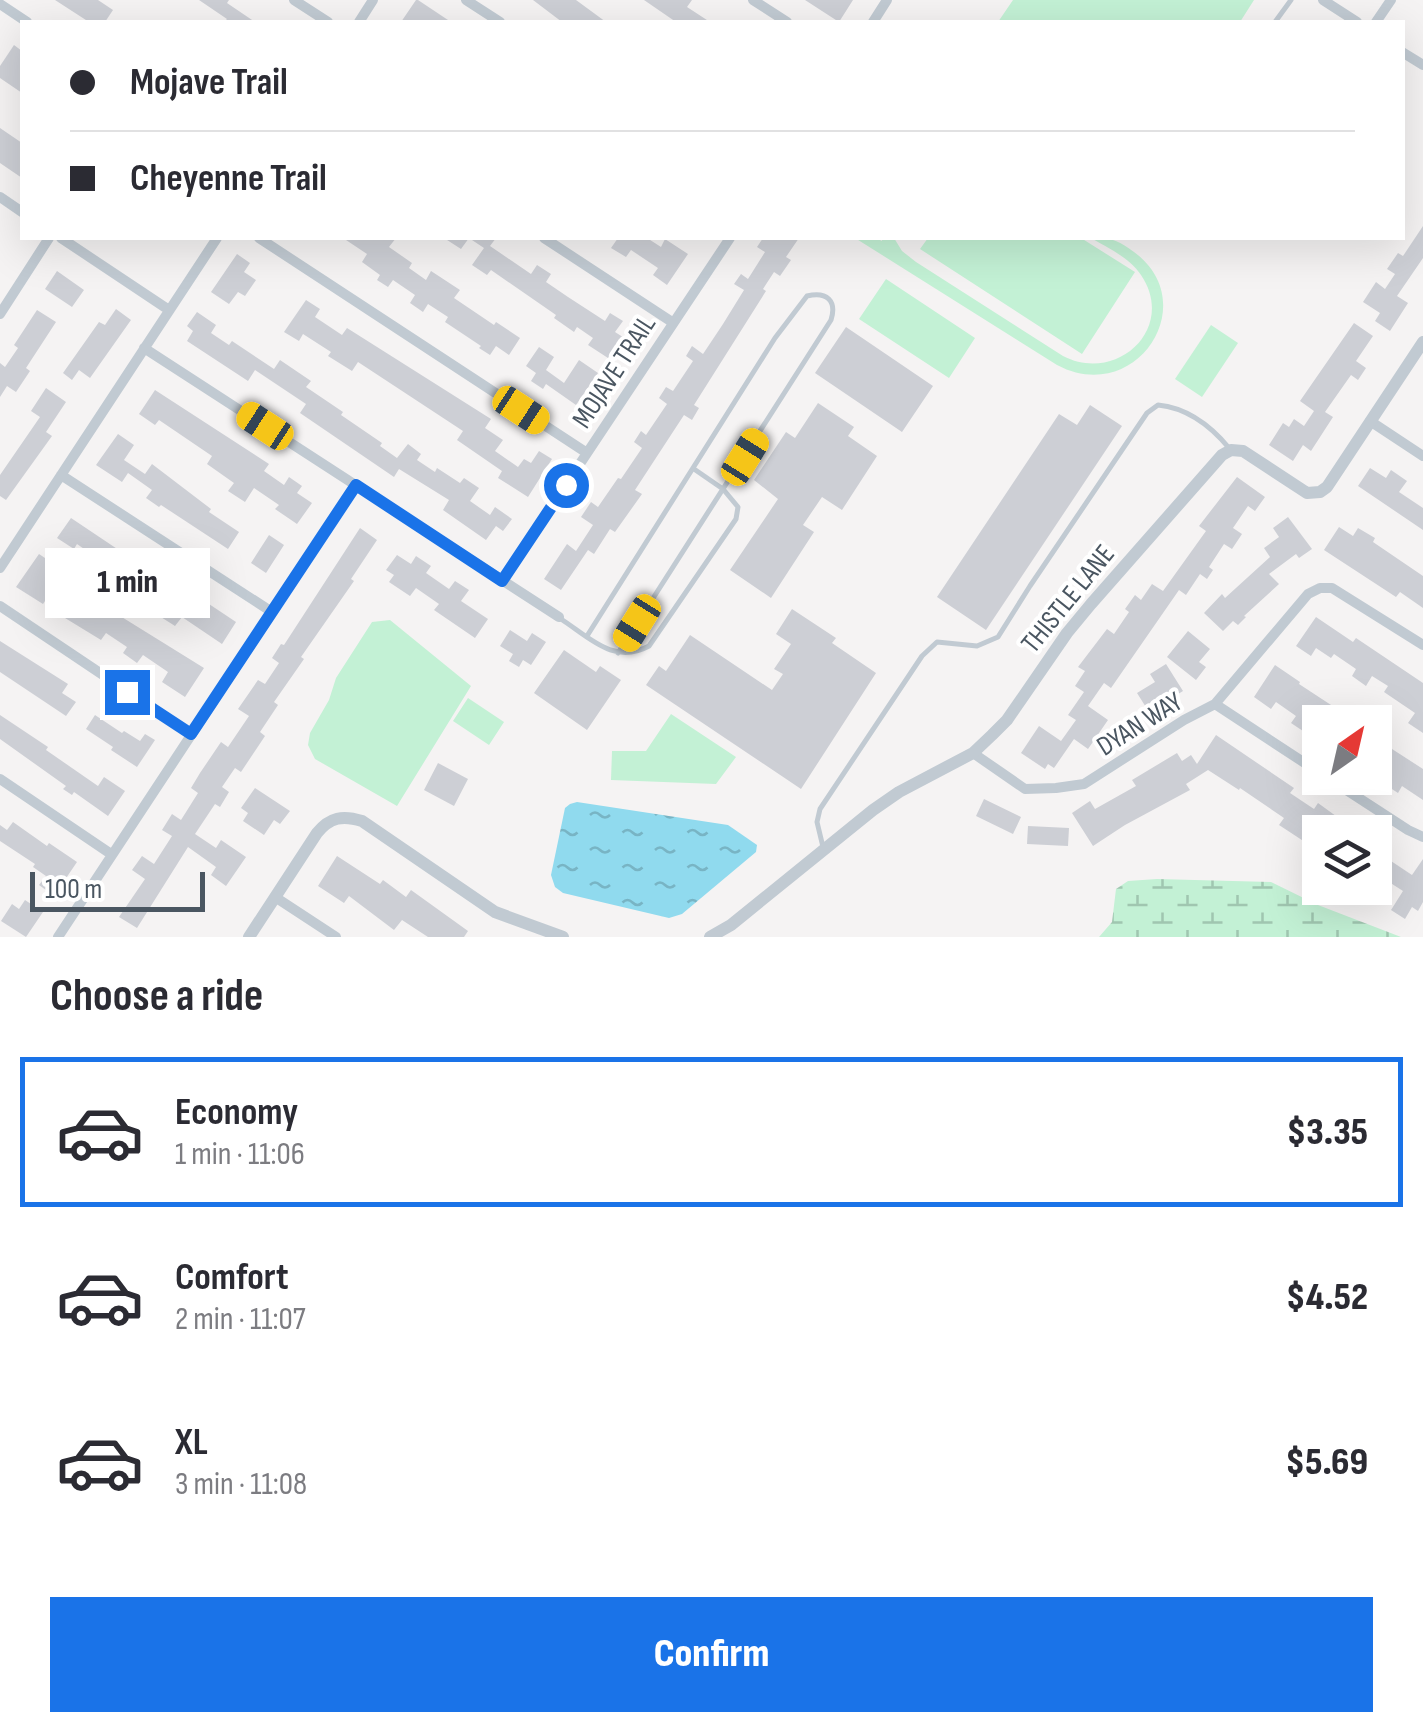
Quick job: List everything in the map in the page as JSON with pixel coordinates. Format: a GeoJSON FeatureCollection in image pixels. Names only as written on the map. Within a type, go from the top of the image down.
{"type":"FeatureCollection","features":[{"type":"Feature","properties":{"kind":"street"},"geometry":{"type":"LineString","coordinates":[[294,0],[325,20]]}},
{"type":"Feature","properties":{"kind":"street"},"geometry":{"type":"LineString","coordinates":[[466,0],[497,20]]}},
{"type":"Feature","properties":{"kind":"street"},"geometry":{"type":"LineString","coordinates":[[753,0],[784,20]]}},
{"type":"Feature","properties":{"kind":"street"},"geometry":{"type":"LineString","coordinates":[[1323,0],[1354,20]]}},
{"type":"Feature","properties":{"kind":"street"},"geometry":{"type":"LineString","coordinates":[[0,4],[25,20]]}},
{"type":"Feature","properties":{"kind":"street"},"geometry":{"type":"LineString","coordinates":[[0,314],[48,240]]}},
{"type":"Feature","properties":{"kind":"street"},"geometry":{"type":"LineString","coordinates":[[64,240],[169,310]]}},
{"type":"Feature","properties":{"kind":"street"},"geometry":{"type":"LineString","coordinates":[[0,568],[216,240]]}},
{"type":"Feature","properties":{"kind":"street"},"geometry":{"type":"LineString","coordinates":[[263,240],[587,453]]}},
{"type":"Feature","properties":{"kind":"street"},"geometry":{"type":"LineString","coordinates":[[547,240],[672,322]]}},
{"type":"Feature","properties":{"kind":"street","name":"MOJAVE TRAIL"},"geometry":{"type":"LineString","coordinates":[[502,581],[729,240]]}},
{"type":"Feature","properties":{"kind":"street"},"geometry":{"type":"LineString","coordinates":[[1231,450],[1253,456],[1300,489],[1315,494],[1327,487],[1423,342]]}},
{"type":"Feature","properties":{"kind":"street"},"geometry":{"type":"LineString","coordinates":[[144,348],[558,617]]}},
{"type":"Feature","properties":{"kind":"street"},"geometry":{"type":"LineString","coordinates":[[1370,421],[1423,456]]}},
{"type":"Feature","properties":{"kind":"street","name":"THISTLE LANE"},"geometry":{"type":"LineString","coordinates":[[710,937],[731,925],[899,792],[973,753],[1007,720],[1090,604],[1214,462],[1231,450]]}},
{"type":"Feature","properties":{"kind":"street"},"geometry":{"type":"LineString","coordinates":[[61,476],[272,612]]}},
{"type":"Feature","properties":{"kind":"street"},"geometry":{"type":"LineString","coordinates":[[58,937],[356,485]]}},
{"type":"Feature","properties":{"kind":"street"},"geometry":{"type":"LineString","coordinates":[[1215,704],[1308,594],[1320,588],[1332,588],[1423,646]]}},
{"type":"Feature","properties":{"kind":"street"},"geometry":{"type":"LineString","coordinates":[[0,606],[191,734]]}},
{"type":"Feature","properties":{"kind":"street","name":"DYAN WAY"},"geometry":{"type":"LineString","coordinates":[[973,753],[1025,789],[1084,784],[1215,704],[1302,760]]}},
{"type":"Feature","properties":{"kind":"street"},"geometry":{"type":"LineString","coordinates":[[0,780],[111,854]]}},
{"type":"Feature","properties":{"kind":"street"},"geometry":{"type":"LineString","coordinates":[[1354,795],[1423,837]]}},
{"type":"Feature","properties":{"kind":"street"},"geometry":{"type":"LineString","coordinates":[[249,937],[324,824],[350,817],[362,821],[495,912],[563,937]]}},
{"type":"Feature","properties":{"kind":"street"},"geometry":{"type":"LineString","coordinates":[[276,897],[336,937]]}},
{"type":"Feature","properties":{"kind":"lane"},"geometry":{"type":"LineString","coordinates":[[587,636],[800,302],[808,296],[825,294],[834,310],[831,320],[618,653]]}},
{"type":"Feature","properties":{"kind":"lane"},"geometry":{"type":"LineString","coordinates":[[824,850],[818,822],[820,809],[922,656],[936,642],[977,646],[998,637],[1147,413],[1158,405],[1175,407],[1216,432],[1231,450]]}},
{"type":"Feature","properties":{"kind":"lane"},"geometry":{"type":"LineString","coordinates":[[558,617],[618,653],[636,653],[650,646],[736,519],[738,507],[724,489],[694,469]]}},
{"type":"Feature","properties":{"kind":"green space"},"geometry":{"type":"Polygon","coordinates":[[[1013,0],[1254,0],[1241,20],[999,20],[1013,0]]]}},
{"type":"Feature","properties":{"kind":"green space"},"geometry":{"type":"Polygon","coordinates":[[[858,240],[895,240],[916,262],[1063,356],[1083,363],[1103,363],[1121,357],[1136,346],[1152,314],[1150,295],[1141,275],[1094,240],[1119,242],[1154,273],[1163,297],[1161,321],[1151,343],[1135,361],[1112,372],[1086,374],[1057,365],[858,240]]]}},
{"type":"Feature","properties":{"kind":"green space"},"geometry":{"type":"Polygon","coordinates":[[[927,240],[1084,240],[1135,272],[1082,354],[920,249],[927,240]]]}},
{"type":"Feature","properties":{"kind":"green space"},"geometry":{"type":"Polygon","coordinates":[[[886,279],[975,338],[949,378],[859,319],[886,279]]]}},
{"type":"Feature","properties":{"kind":"green space"},"geometry":{"type":"Polygon","coordinates":[[[1211,325],[1238,343],[1202,397],[1175,379],[1211,325]]]}},
{"type":"Feature","properties":{"kind":"green space"},"geometry":{"type":"Polygon","coordinates":[[[390,620],[471,686],[397,806],[315,759],[308,745],[336,678],[372,622],[390,620]]]}},
{"type":"Feature","properties":{"kind":"green space"},"geometry":{"type":"Polygon","coordinates":[[[468,698],[504,722],[489,745],[453,721],[468,698]]]}},
{"type":"Feature","properties":{"kind":"green space"},"geometry":{"type":"Polygon","coordinates":[[[671,714],[736,757],[716,784],[611,780],[612,751],[646,751],[671,714]]]}},
{"type":"Feature","properties":{"kind":"green space"},"geometry":{"type":"Polygon","coordinates":[[[1128,881],[1271,882],[1302,897],[1302,905],[1318,905],[1401,937],[1099,937],[1112,922],[1116,889],[1128,881]]]}},
{"type":"Feature","properties":{"kind":"water"},"geometry":{"type":"Polygon","coordinates":[[[577,802],[728,825],[757,845],[756,852],[682,914],[669,918],[563,893],[555,887],[551,875],[565,808],[577,802]]]}},
{"type":"Feature","properties":{"kind":"building"},"geometry":{"type":"Polygon","coordinates":[[[55,0],[98,0],[113,10],[106,20],[86,20],[55,0]]]}},
{"type":"Feature","properties":{"kind":"building"},"geometry":{"type":"Polygon","coordinates":[[[199,0],[229,0],[227,3],[252,20],[227,19],[199,0]]]}},
{"type":"Feature","properties":{"kind":"building"},"geometry":{"type":"Polygon","coordinates":[[[418,0],[448,20],[402,20],[418,0]]]}},
{"type":"Feature","properties":{"kind":"building"},"geometry":{"type":"Polygon","coordinates":[[[533,0],[576,0],[603,20],[559,20],[533,0]]]}},
{"type":"Feature","properties":{"kind":"building"},"geometry":{"type":"Polygon","coordinates":[[[644,0],[692,0],[687,7],[707,20],[673,20],[644,0]]]}},
{"type":"Feature","properties":{"kind":"building"},"geometry":{"type":"Polygon","coordinates":[[[805,0],[853,0],[840,20],[805,0]]]}},
{"type":"Feature","properties":{"kind":"building"},"geometry":{"type":"Polygon","coordinates":[[[14,45],[20,50],[20,92],[0,78],[0,66],[14,45]]]}},
{"type":"Feature","properties":{"kind":"building"},"geometry":{"type":"Polygon","coordinates":[[[0,128],[20,142],[20,177],[0,163],[0,128]]]}},
{"type":"Feature","properties":{"kind":"building"},"geometry":{"type":"Polygon","coordinates":[[[1423,226],[1423,258],[1397,296],[1408,303],[1390,331],[1375,321],[1380,313],[1363,302],[1376,282],[1385,289],[1395,274],[1387,269],[1398,253],[1403,256],[1423,226]]]}},
{"type":"Feature","properties":{"kind":"building"},"geometry":{"type":"Polygon","coordinates":[[[346,240],[394,240],[389,247],[412,263],[409,268],[426,280],[431,271],[460,290],[454,298],[520,338],[509,355],[496,346],[490,355],[445,322],[448,317],[428,304],[423,312],[410,303],[415,295],[393,280],[388,287],[377,280],[380,275],[362,262],[367,254],[346,240]]]}},
{"type":"Feature","properties":{"kind":"building"},"geometry":{"type":"Polygon","coordinates":[[[447,240],[468,240],[461,249],[447,240]]]}},
{"type":"Feature","properties":{"kind":"building"},"geometry":{"type":"Polygon","coordinates":[[[472,240],[494,240],[490,246],[531,274],[537,265],[551,274],[546,282],[605,321],[610,313],[623,321],[615,332],[629,341],[619,357],[611,352],[608,358],[588,345],[593,338],[577,327],[574,332],[491,270],[487,275],[472,265],[484,248],[472,240]]]}},
{"type":"Feature","properties":{"kind":"building"},"geometry":{"type":"Polygon","coordinates":[[[617,240],[650,240],[661,247],[667,240],[688,254],[667,285],[653,275],[658,268],[631,250],[626,257],[611,248],[617,240]]]}},
{"type":"Feature","properties":{"kind":"building"},"geometry":{"type":"Polygon","coordinates":[[[762,240],[798,240],[786,257],[791,260],[780,276],[774,272],[694,405],[699,408],[692,420],[684,415],[635,490],[642,494],[615,532],[610,529],[594,554],[588,550],[561,590],[544,579],[567,544],[576,551],[593,525],[581,517],[591,502],[598,507],[642,448],[634,442],[641,431],[646,435],[667,404],[659,398],[666,387],[673,391],[693,361],[686,356],[692,346],[703,354],[723,324],[744,290],[734,284],[741,274],[748,279],[765,252],[757,247],[762,240]]]}},
{"type":"Feature","properties":{"kind":"building"},"geometry":{"type":"Polygon","coordinates":[[[237,254],[250,263],[244,272],[256,280],[245,296],[238,292],[229,304],[211,292],[237,254]]]}},
{"type":"Feature","properties":{"kind":"building"},"geometry":{"type":"Polygon","coordinates":[[[57,271],[84,290],[72,307],[45,289],[57,271]]]}},
{"type":"Feature","properties":{"kind":"building"},"geometry":{"type":"Polygon","coordinates":[[[306,300],[320,309],[315,317],[342,335],[347,328],[491,419],[485,428],[503,440],[495,451],[518,467],[524,459],[531,463],[539,451],[552,459],[528,497],[498,478],[502,471],[457,440],[463,431],[358,362],[352,371],[303,334],[299,341],[284,332],[306,300]]]}},
{"type":"Feature","properties":{"kind":"building"},"geometry":{"type":"Polygon","coordinates":[[[116,309],[131,320],[90,378],[79,370],[72,380],[63,373],[99,322],[105,325],[116,309]]]}},
{"type":"Feature","properties":{"kind":"building"},"geometry":{"type":"Polygon","coordinates":[[[37,310],[56,322],[26,368],[30,371],[16,392],[7,386],[0,397],[0,363],[5,367],[37,310]]]}},
{"type":"Feature","properties":{"kind":"building"},"geometry":{"type":"Polygon","coordinates":[[[197,312],[216,325],[211,333],[229,345],[232,341],[274,369],[280,360],[311,381],[306,387],[343,412],[341,415],[397,458],[408,444],[421,454],[417,460],[435,472],[437,468],[460,483],[464,478],[479,488],[470,501],[490,515],[495,507],[512,519],[503,531],[496,526],[486,540],[443,510],[449,500],[399,469],[394,477],[300,413],[306,404],[255,370],[248,381],[187,341],[193,331],[187,326],[197,312]]]}},
{"type":"Feature","properties":{"kind":"building"},"geometry":{"type":"Polygon","coordinates":[[[1354,323],[1373,336],[1356,361],[1366,368],[1358,380],[1351,375],[1325,412],[1333,417],[1311,451],[1303,445],[1293,461],[1269,445],[1283,423],[1289,427],[1294,419],[1304,426],[1314,411],[1300,401],[1354,323]]]}},
{"type":"Feature","properties":{"kind":"building"},"geometry":{"type":"Polygon","coordinates":[[[846,327],[933,386],[902,432],[815,373],[846,327]]]}},
{"type":"Feature","properties":{"kind":"building"},"geometry":{"type":"Polygon","coordinates":[[[539,347],[554,357],[546,370],[564,383],[579,360],[598,373],[576,405],[546,384],[543,389],[531,381],[536,373],[526,366],[539,347]]]}},
{"type":"Feature","properties":{"kind":"building"},"geometry":{"type":"Polygon","coordinates":[[[46,388],[66,402],[46,432],[52,436],[6,500],[0,496],[0,475],[40,417],[31,411],[46,388]]]}},
{"type":"Feature","properties":{"kind":"building"},"geometry":{"type":"Polygon","coordinates":[[[155,390],[269,464],[264,471],[284,485],[289,477],[302,486],[297,493],[312,503],[297,524],[275,509],[279,505],[254,488],[245,502],[228,491],[234,483],[207,464],[212,456],[159,420],[155,425],[139,414],[155,390]]]}},
{"type":"Feature","properties":{"kind":"building"},"geometry":{"type":"Polygon","coordinates":[[[818,403],[854,427],[848,436],[877,456],[842,510],[822,497],[803,525],[814,532],[771,598],[730,570],[778,499],[754,480],[786,432],[795,438],[818,403]]]}},
{"type":"Feature","properties":{"kind":"building"},"geometry":{"type":"Polygon","coordinates":[[[1090,405],[1122,426],[986,630],[937,597],[1059,414],[1077,425],[1090,405]]]}},
{"type":"Feature","properties":{"kind":"building"},"geometry":{"type":"Polygon","coordinates":[[[118,434],[134,445],[124,460],[145,474],[152,464],[239,532],[228,549],[146,498],[152,490],[128,473],[122,482],[96,465],[118,434]]]}},
{"type":"Feature","properties":{"kind":"building"},"geometry":{"type":"Polygon","coordinates":[[[1370,468],[1386,478],[1391,470],[1407,481],[1399,492],[1423,508],[1423,530],[1358,486],[1370,468]]]}},
{"type":"Feature","properties":{"kind":"building"},"geometry":{"type":"Polygon","coordinates":[[[1237,477],[1265,497],[1255,511],[1248,506],[1233,528],[1242,534],[1232,549],[1224,544],[1209,567],[1213,570],[1207,579],[1200,574],[1186,595],[1179,590],[1111,688],[1104,683],[1088,706],[1108,720],[1088,749],[1074,739],[1054,768],[1048,764],[1045,769],[1021,753],[1039,726],[1061,741],[1076,720],[1068,715],[1084,692],[1075,686],[1085,671],[1078,667],[1107,629],[1114,634],[1135,595],[1141,600],[1152,584],[1163,591],[1206,531],[1199,526],[1237,477]]]}},
{"type":"Feature","properties":{"kind":"building"},"geometry":{"type":"Polygon","coordinates":[[[1288,517],[1312,549],[1299,558],[1296,554],[1269,574],[1279,584],[1238,625],[1233,621],[1223,631],[1204,613],[1270,557],[1264,548],[1279,537],[1273,528],[1288,517]]]}},
{"type":"Feature","properties":{"kind":"building"},"geometry":{"type":"Polygon","coordinates":[[[71,518],[162,579],[159,583],[203,613],[209,604],[236,622],[222,644],[182,617],[175,626],[153,612],[160,602],[77,544],[74,549],[57,538],[71,518]]]}},
{"type":"Feature","properties":{"kind":"building"},"geometry":{"type":"Polygon","coordinates":[[[1339,527],[1353,536],[1358,528],[1423,576],[1423,608],[1400,592],[1396,597],[1324,550],[1339,527]]]}},
{"type":"Feature","properties":{"kind":"building"},"geometry":{"type":"Polygon","coordinates":[[[360,528],[377,540],[274,702],[278,705],[260,732],[265,736],[241,772],[235,768],[222,787],[229,792],[220,807],[215,804],[195,834],[216,848],[221,840],[246,857],[226,886],[211,875],[216,867],[188,847],[137,928],[119,917],[145,879],[132,870],[142,856],[154,864],[172,836],[162,830],[172,814],[181,820],[198,793],[191,788],[200,773],[221,742],[228,747],[249,716],[238,709],[258,680],[265,684],[279,663],[272,658],[360,528]]]}},
{"type":"Feature","properties":{"kind":"building"},"geometry":{"type":"Polygon","coordinates":[[[269,535],[284,545],[266,573],[251,563],[269,535]]]}},
{"type":"Feature","properties":{"kind":"building"},"geometry":{"type":"Polygon","coordinates":[[[39,554],[57,566],[47,581],[62,590],[65,586],[100,611],[104,606],[204,668],[185,697],[162,682],[168,672],[143,655],[137,663],[123,653],[127,647],[106,633],[101,640],[65,618],[68,613],[47,598],[43,604],[16,587],[39,554]]]}},
{"type":"Feature","properties":{"kind":"building"},"geometry":{"type":"Polygon","coordinates":[[[397,555],[411,564],[416,556],[431,566],[426,573],[449,589],[455,581],[469,590],[461,601],[488,619],[475,638],[434,610],[439,604],[416,588],[410,596],[389,582],[394,575],[386,570],[397,555]]]}},
{"type":"Feature","properties":{"kind":"building"},"geometry":{"type":"Polygon","coordinates":[[[792,609],[836,638],[832,643],[876,673],[801,789],[646,685],[659,666],[666,671],[690,635],[772,690],[783,674],[774,669],[791,644],[776,634],[792,609]]]}},
{"type":"Feature","properties":{"kind":"building"},"geometry":{"type":"Polygon","coordinates":[[[1316,617],[1353,642],[1356,638],[1423,683],[1423,733],[1408,723],[1415,713],[1384,692],[1388,686],[1372,676],[1366,686],[1352,676],[1356,669],[1334,654],[1331,658],[1316,648],[1311,656],[1296,646],[1316,617]]]}},
{"type":"Feature","properties":{"kind":"building"},"geometry":{"type":"Polygon","coordinates":[[[510,630],[527,641],[532,633],[546,642],[531,665],[523,660],[519,667],[509,661],[513,654],[500,646],[510,630]]]}},
{"type":"Feature","properties":{"kind":"building"},"geometry":{"type":"Polygon","coordinates":[[[1188,631],[1210,649],[1199,662],[1206,667],[1196,680],[1167,657],[1188,631]]]}},
{"type":"Feature","properties":{"kind":"building"},"geometry":{"type":"Polygon","coordinates":[[[0,641],[68,684],[62,693],[76,702],[66,716],[0,672],[0,641]]]}},
{"type":"Feature","properties":{"kind":"building"},"geometry":{"type":"Polygon","coordinates":[[[564,650],[596,672],[600,666],[621,680],[587,730],[534,693],[564,650]]]}},
{"type":"Feature","properties":{"kind":"building"},"geometry":{"type":"Polygon","coordinates":[[[1166,664],[1183,691],[1149,712],[1137,693],[1155,682],[1150,674],[1166,664]]]}},
{"type":"Feature","properties":{"kind":"building"},"geometry":{"type":"Polygon","coordinates":[[[1275,665],[1331,705],[1302,705],[1302,730],[1291,723],[1296,716],[1276,702],[1271,709],[1254,697],[1275,665]]]}},
{"type":"Feature","properties":{"kind":"building"},"geometry":{"type":"Polygon","coordinates":[[[0,715],[98,786],[104,777],[125,791],[108,816],[74,792],[72,795],[63,789],[66,786],[0,739],[0,715]]]}},
{"type":"Feature","properties":{"kind":"building"},"geometry":{"type":"Polygon","coordinates":[[[95,715],[140,741],[145,734],[155,740],[137,767],[86,729],[95,715]]]}},
{"type":"Feature","properties":{"kind":"building"},"geometry":{"type":"Polygon","coordinates":[[[1216,735],[1294,788],[1290,793],[1314,809],[1318,803],[1335,815],[1302,815],[1302,840],[1279,825],[1284,818],[1208,770],[1186,784],[1190,790],[1093,846],[1072,813],[1090,801],[1095,809],[1136,786],[1132,780],[1177,753],[1182,761],[1191,755],[1197,764],[1216,735]]]}},
{"type":"Feature","properties":{"kind":"building"},"geometry":{"type":"Polygon","coordinates":[[[1392,749],[1423,769],[1423,800],[1402,786],[1398,793],[1392,789],[1392,749]]]}},
{"type":"Feature","properties":{"kind":"building"},"geometry":{"type":"Polygon","coordinates":[[[438,763],[468,779],[454,806],[424,790],[438,763]]]}},
{"type":"Feature","properties":{"kind":"building"},"geometry":{"type":"Polygon","coordinates":[[[255,788],[290,811],[280,824],[274,820],[264,835],[243,821],[248,813],[241,808],[255,788]]]}},
{"type":"Feature","properties":{"kind":"building"},"geometry":{"type":"Polygon","coordinates":[[[984,799],[1021,817],[1013,834],[976,816],[984,799]]]}},
{"type":"Feature","properties":{"kind":"building"},"geometry":{"type":"Polygon","coordinates":[[[13,822],[77,862],[54,896],[39,885],[46,876],[33,867],[35,864],[0,841],[0,825],[7,830],[13,822]]]}},
{"type":"Feature","properties":{"kind":"building"},"geometry":{"type":"Polygon","coordinates":[[[1028,826],[1069,828],[1068,846],[1027,844],[1028,826]]]}},
{"type":"Feature","properties":{"kind":"building"},"geometry":{"type":"Polygon","coordinates":[[[337,856],[406,897],[411,890],[468,931],[464,937],[428,937],[402,920],[394,930],[349,896],[344,903],[318,886],[337,856]]]}},
{"type":"Feature","properties":{"kind":"building"},"geometry":{"type":"Polygon","coordinates":[[[1423,859],[1423,902],[1418,911],[1412,907],[1405,919],[1391,910],[1403,891],[1392,884],[1392,862],[1412,875],[1423,859]]]}},
{"type":"Feature","properties":{"kind":"building"},"geometry":{"type":"Polygon","coordinates":[[[25,900],[43,912],[26,937],[1,921],[12,904],[19,909],[25,900]]]}},
{"type":"Feature","properties":{"kind":"route"},"geometry":{"type":"LineString","coordinates":[[127,692],[191,734],[356,485],[502,581],[566,485]]}}]}
